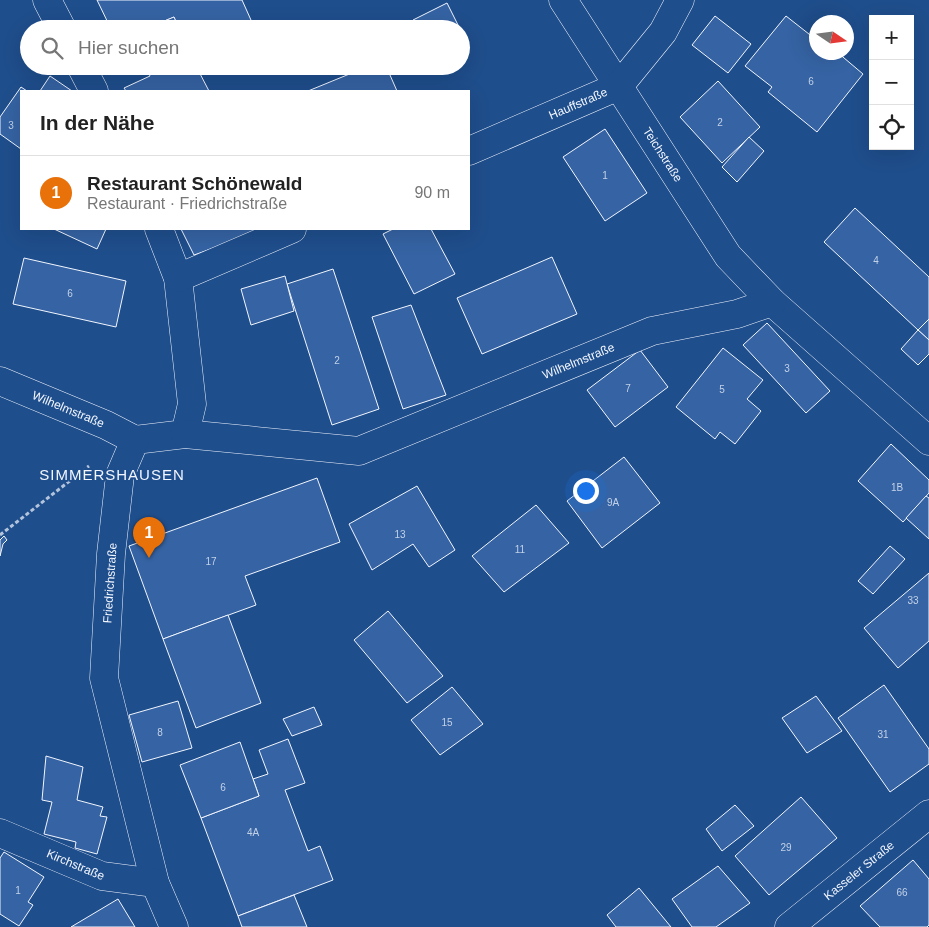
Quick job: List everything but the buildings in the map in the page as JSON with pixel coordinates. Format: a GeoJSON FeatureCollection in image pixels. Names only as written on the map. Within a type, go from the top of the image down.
{"type":"FeatureCollection","features":[{"type":"Feature","properties":{"kind":"street"},"geometry":{"type":"LineString","coordinates":[[47,0],[57,20]]}},
{"type":"Feature","properties":{"kind":"street","name":"Teichstraße"},"geometry":{"type":"LineString","coordinates":[[563,0],[728,256],[772,302]]}},
{"type":"Feature","properties":{"kind":"street","name":"Hauffstraße"},"geometry":{"type":"LineString","coordinates":[[470,151],[619,86],[663,32],[680,0]]}},
{"type":"Feature","properties":{"kind":"street"},"geometry":{"type":"LineString","coordinates":[[86,75],[94,90]]}},
{"type":"Feature","properties":{"kind":"street"},"geometry":{"type":"LineString","coordinates":[[126,436],[185,434],[192,404],[178,278],[159,230]]}},
{"type":"Feature","properties":{"kind":"street"},"geometry":{"type":"LineString","coordinates":[[178,278],[290,230]]}},
{"type":"Feature","properties":{"kind":"street"},"geometry":{"type":"LineString","coordinates":[[772,302],[929,441]]}},
{"type":"Feature","properties":{"kind":"street","name":"Wilhelmstraße"},"geometry":{"type":"LineString","coordinates":[[185,434],[358,451],[652,331],[737,314],[772,302]]}},
{"type":"Feature","properties":{"kind":"street","name":"Wilhelmstraße"},"geometry":{"type":"LineString","coordinates":[[0,381],[126,436]]}},
{"type":"Feature","properties":{"kind":"street","name":"Friedrichstraße"},"geometry":{"type":"LineString","coordinates":[[126,436],[111,554],[104,678],[155,883],[174,927]]}},
{"type":"Feature","properties":{"kind":"street","name":"Kasseler Straße"},"geometry":{"type":"LineString","coordinates":[[789,927],[929,814]]}},
{"type":"Feature","properties":{"kind":"street","name":"Kirchstraße"},"geometry":{"type":"LineString","coordinates":[[0,833],[102,876],[155,883]]}},
{"type":"Feature","properties":{"kind":"path"},"geometry":{"type":"LineString","coordinates":[[0,535],[126,436]]}},
{"type":"Feature","properties":{"kind":"place","name":"Restaurant Schönewald"},"geometry":{"type":"Point","coordinates":[149,558]}},
{"type":"Feature","properties":{"kind":"district","name":"SIMMERSHAUSEN"},"geometry":{"type":"Point","coordinates":[112,475]}}]}
